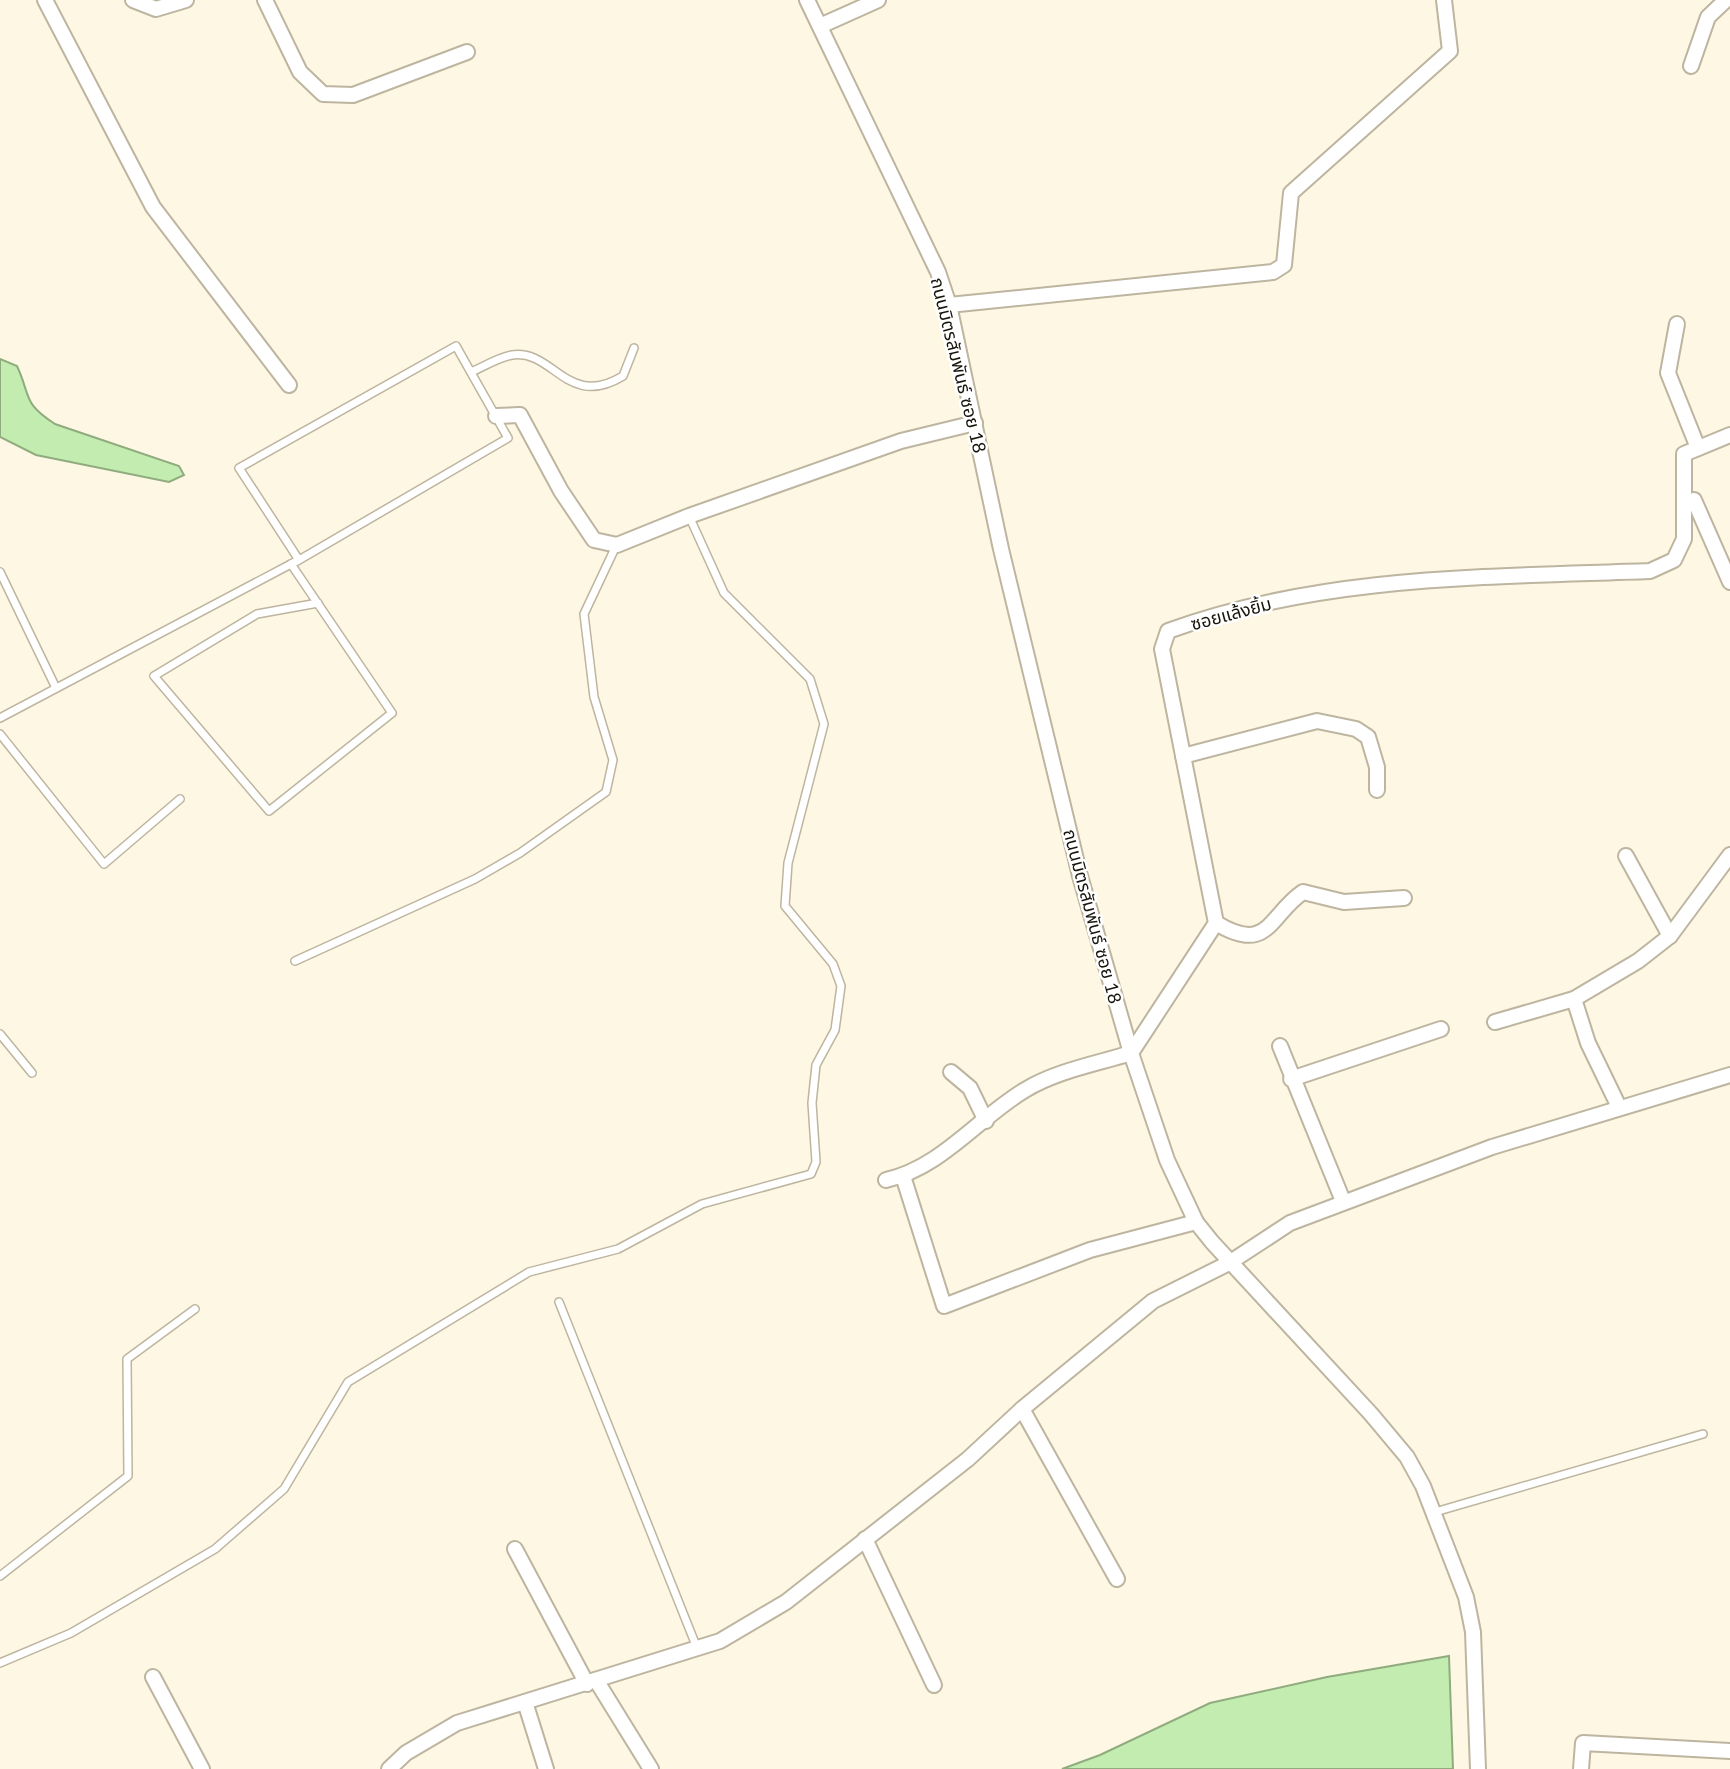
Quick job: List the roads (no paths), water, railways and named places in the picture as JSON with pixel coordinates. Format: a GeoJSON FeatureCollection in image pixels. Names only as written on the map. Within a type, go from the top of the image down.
{"type":"FeatureCollection","features":[{"type":"Feature","properties":{"kind":"street"},"geometry":{"type":"LineString","coordinates":[[45,0],[153,207],[289,385]]}},
{"type":"Feature","properties":{"kind":"street"},"geometry":{"type":"LineString","coordinates":[[133,0],[156,9],[186,0]]}},
{"type":"Feature","properties":{"kind":"street"},"geometry":{"type":"LineString","coordinates":[[265,0],[300,72],[323,94],[353,95],[467,52]]}},
{"type":"Feature","properties":{"kind":"street","name":"ถนนมิตรสัมพันธ์ ซอย 18"},"geometry":{"type":"LineString","coordinates":[[807,0],[937,272],[949,304],[1001,550],[1080,876],[1131,1053],[1167,1160],[1196,1222],[1229,1263],[1407,1457],[1435,1512],[1466,1597],[1476,1656],[1478,1769]]}},
{"type":"Feature","properties":{"kind":"street"},"geometry":{"type":"LineString","coordinates":[[820,26],[878,0]]}},
{"type":"Feature","properties":{"kind":"street"},"geometry":{"type":"LineString","coordinates":[[949,304],[1273,272],[1284,265],[1291,193],[1450,51],[1444,0]]}},
{"type":"Feature","properties":{"kind":"street"},"geometry":{"type":"LineString","coordinates":[[1691,66],[1708,17],[1726,0]]}},
{"type":"Feature","properties":{"kind":"street"},"geometry":{"type":"LineString","coordinates":[[1677,324],[1668,373],[1698,448],[1730,435]]}},
{"type":"Feature","properties":{"kind":"street"},"geometry":{"type":"LineString","coordinates":[[496,416],[520,415],[561,491],[594,540],[617,545],[689,516],[901,441],[975,423]]}},
{"type":"Feature","properties":{"kind":"street","name":"ซอยแล้งยิ้ม"},"geometry":{"type":"LineString","coordinates":[[1216,923],[1162,649],[1168,631],[1206,617],[1270,601],[1422,580],[1650,571],[1674,560],[1681,551],[1684,539],[1684,454],[1698,448]]}},
{"type":"Feature","properties":{"kind":"street"},"geometry":{"type":"LineString","coordinates":[[1694,500],[1730,582]]}},
{"type":"Feature","properties":{"kind":"street"},"geometry":{"type":"LineString","coordinates":[[1183,756],[1317,721],[1356,729],[1368,737],[1377,767],[1377,790]]}},
{"type":"Feature","properties":{"kind":"street"},"geometry":{"type":"LineString","coordinates":[[1496,1022],[1574,999],[1638,961],[1670,936],[1730,855]]}},
{"type":"Feature","properties":{"kind":"street"},"geometry":{"type":"LineString","coordinates":[[1626,856],[1670,936]]}},
{"type":"Feature","properties":{"kind":"street"},"geometry":{"type":"LineString","coordinates":[[886,1180],[903,1176],[986,1121],[1024,1090],[1058,1075],[1131,1053],[1216,923],[1232,933],[1255,935],[1276,922],[1290,901],[1303,892],[1344,902],[1404,898]]}},
{"type":"Feature","properties":{"kind":"street"},"geometry":{"type":"LineString","coordinates":[[1574,999],[1588,1043],[1619,1107]]}},
{"type":"Feature","properties":{"kind":"street"},"geometry":{"type":"LineString","coordinates":[[1291,1079],[1441,1029]]}},
{"type":"Feature","properties":{"kind":"street"},"geometry":{"type":"LineString","coordinates":[[1280,1046],[1291,1079],[1343,1201]]}},
{"type":"Feature","properties":{"kind":"street"},"geometry":{"type":"LineString","coordinates":[[951,1072],[970,1088],[986,1121]]}},
{"type":"Feature","properties":{"kind":"street"},"geometry":{"type":"LineString","coordinates":[[389,1769],[406,1753],[457,1723],[720,1641],[786,1602],[968,1458],[1022,1409],[1153,1301],[1229,1263],[1290,1223],[1492,1147],[1730,1075]]}},
{"type":"Feature","properties":{"kind":"street"},"geometry":{"type":"LineString","coordinates":[[903,1176],[944,1306],[1090,1250],[1196,1222]]}},
{"type":"Feature","properties":{"kind":"street"},"geometry":{"type":"LineString","coordinates":[[1022,1409],[1117,1579]]}},
{"type":"Feature","properties":{"kind":"street"},"geometry":{"type":"LineString","coordinates":[[866,1539],[934,1685]]}},
{"type":"Feature","properties":{"kind":"street"},"geometry":{"type":"LineString","coordinates":[[515,1549],[592,1682],[651,1769]]}},
{"type":"Feature","properties":{"kind":"street"},"geometry":{"type":"LineString","coordinates":[[153,1677],[202,1769]]}},
{"type":"Feature","properties":{"kind":"street"},"geometry":{"type":"LineString","coordinates":[[525,1702],[546,1769]]}},
{"type":"Feature","properties":{"kind":"street"},"geometry":{"type":"LineString","coordinates":[[1581,1769],[1583,1743],[1730,1751]]}},
{"type":"Feature","properties":{"kind":"lane"},"geometry":{"type":"LineString","coordinates":[[0,718],[295,562],[508,438],[456,346],[239,468],[295,562],[318,603],[392,713],[269,811],[154,676],[257,614],[318,603]]}},
{"type":"Feature","properties":{"kind":"lane"},"geometry":{"type":"LineString","coordinates":[[471,372],[512,355],[532,357],[578,386],[596,385],[623,376],[634,348]]}},
{"type":"Feature","properties":{"kind":"lane"},"geometry":{"type":"LineString","coordinates":[[0,1663],[71,1633],[215,1549],[284,1489],[348,1382],[529,1272],[618,1249],[702,1204],[811,1174],[816,1162],[812,1103],[817,1065],[835,1030],[841,986],[832,964],[785,906],[788,863],[824,724],[810,679],[724,593],[689,516]]}},
{"type":"Feature","properties":{"kind":"lane"},"geometry":{"type":"LineString","coordinates":[[295,961],[475,879],[520,853],[606,792],[613,760],[594,697],[584,614],[617,545]]}},
{"type":"Feature","properties":{"kind":"lane"},"geometry":{"type":"LineString","coordinates":[[0,572],[56,688]]}},
{"type":"Feature","properties":{"kind":"lane"},"geometry":{"type":"LineString","coordinates":[[0,733],[104,864],[180,799]]}},
{"type":"Feature","properties":{"kind":"lane"},"geometry":{"type":"LineString","coordinates":[[0,1034],[32,1073]]}},
{"type":"Feature","properties":{"kind":"lane"},"geometry":{"type":"LineString","coordinates":[[558,1302],[697,1649]]}},
{"type":"Feature","properties":{"kind":"lane"},"geometry":{"type":"LineString","coordinates":[[0,1576],[128,1476],[127,1359],[195,1309]]}},
{"type":"Feature","properties":{"kind":"lane"},"geometry":{"type":"LineString","coordinates":[[1435,1512],[1703,1434]]}}]}
